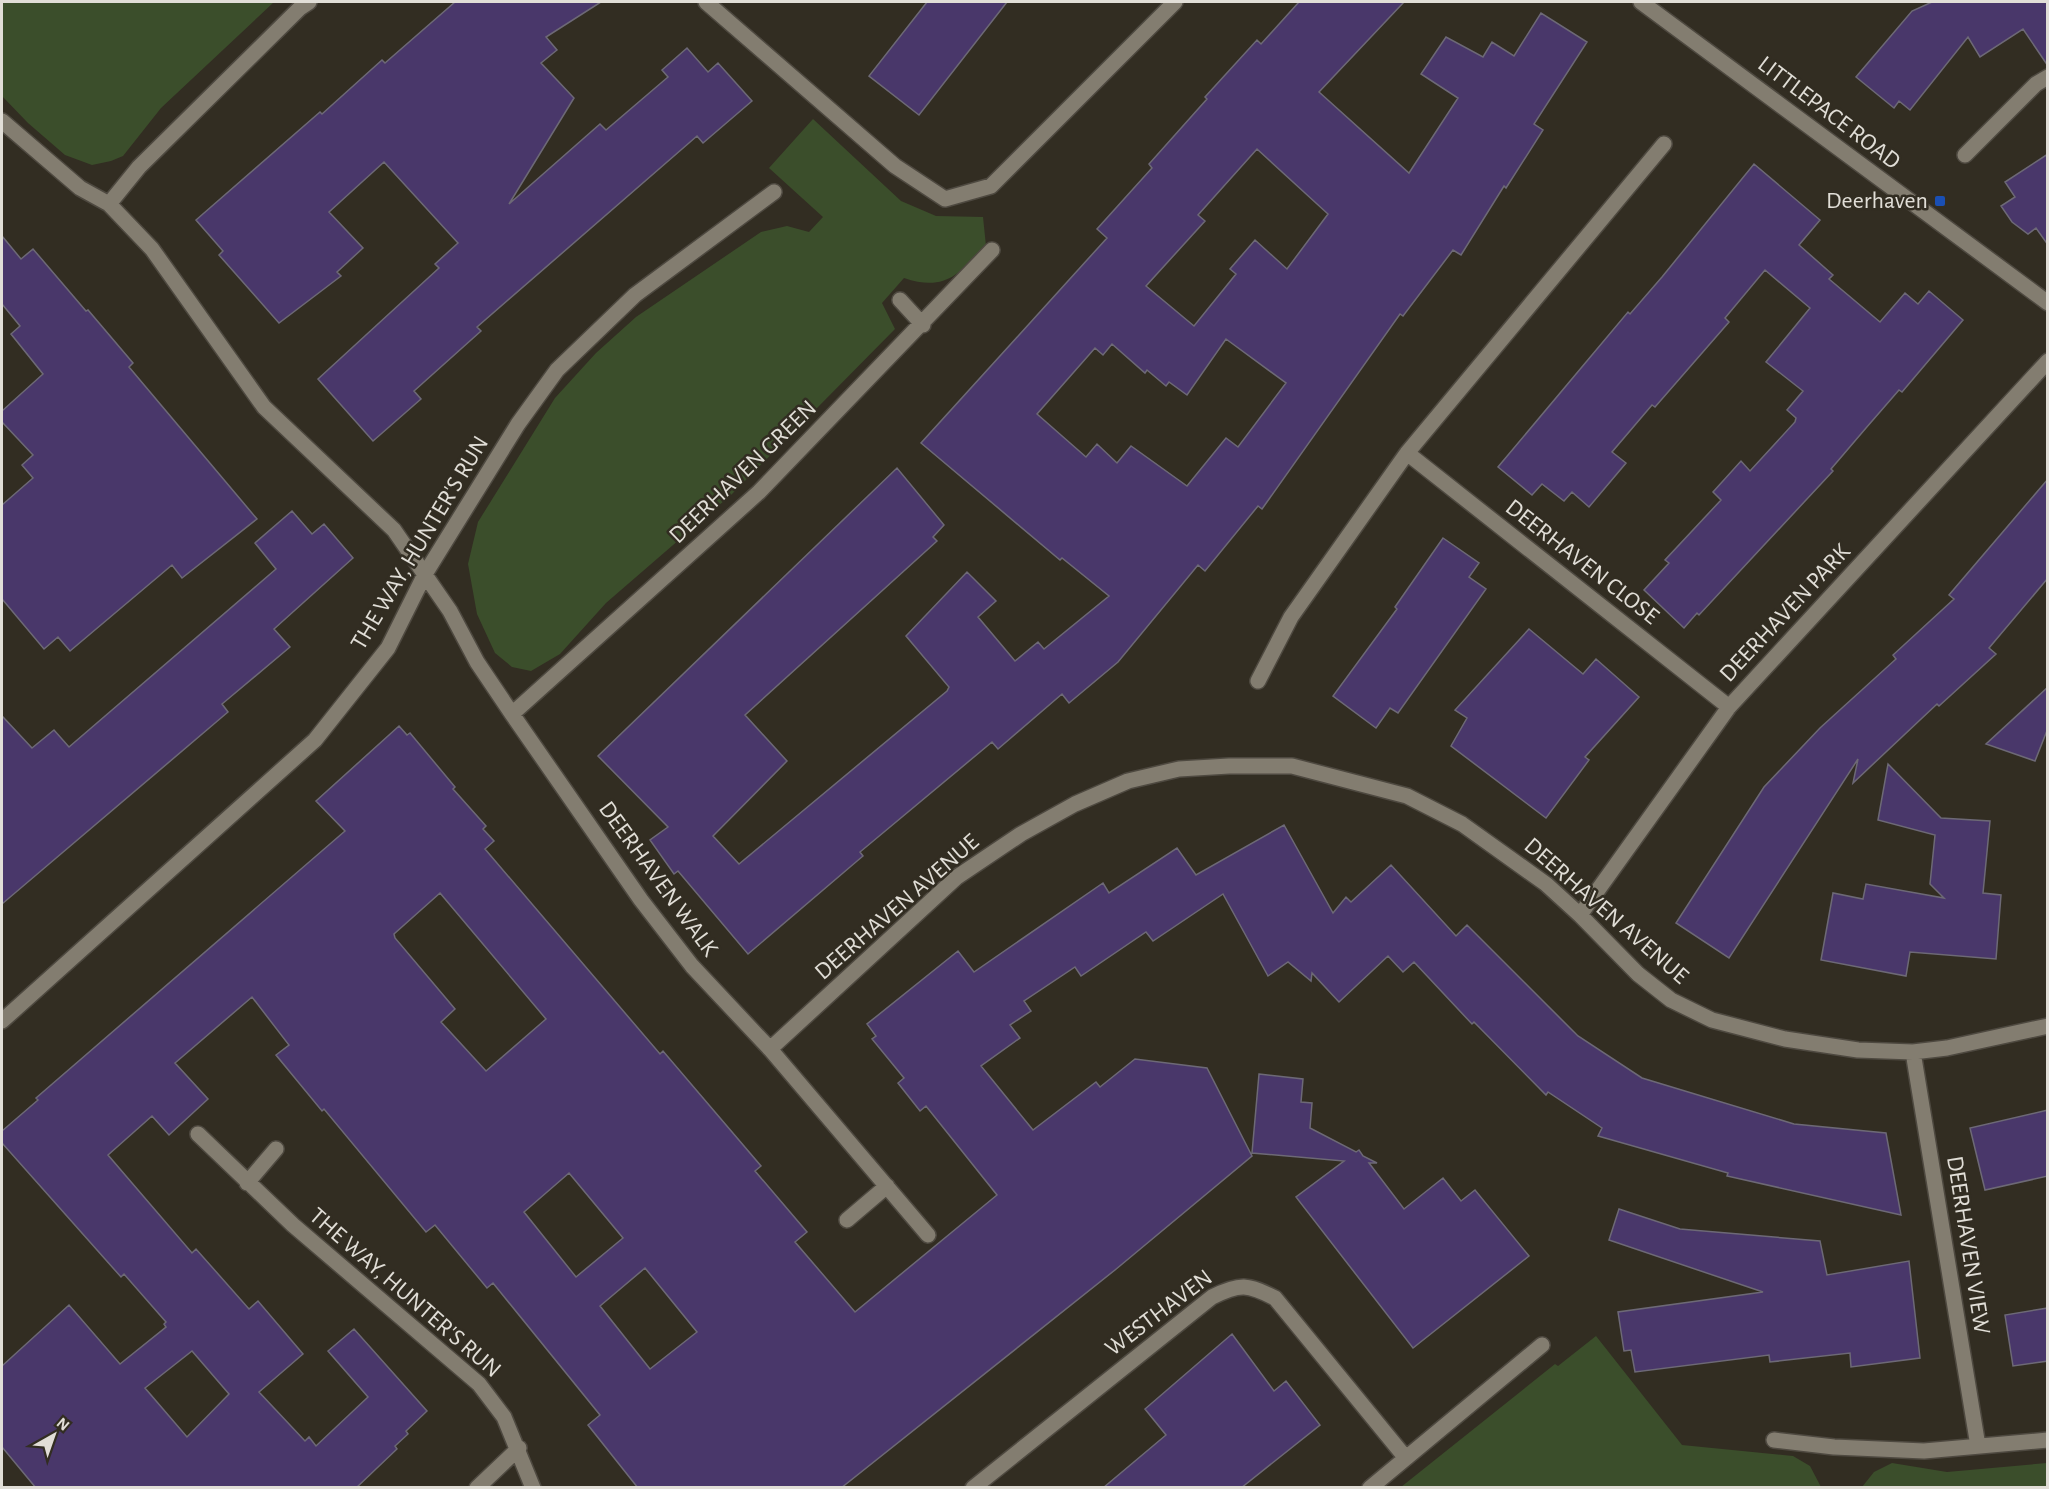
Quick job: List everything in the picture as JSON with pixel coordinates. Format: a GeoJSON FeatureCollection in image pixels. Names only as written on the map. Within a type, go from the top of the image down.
{"type":"FeatureCollection","features":[{"type":"Feature","properties":{"kind":"street"},"geometry":{"type":"LineString","coordinates":[[109,204],[139,166],[300,8],[309,2]]}},
{"type":"Feature","properties":{"kind":"street"},"geometry":{"type":"LineString","coordinates":[[706,2],[895,166],[945,199],[991,186],[1175,2]]}},
{"type":"Feature","properties":{"kind":"street","name":"LITTLEPACE ROAD"},"geometry":{"type":"LineString","coordinates":[[1641,2],[2048,303]]}},
{"type":"Feature","properties":{"kind":"street"},"geometry":{"type":"LineString","coordinates":[[1965,155],[2036,84],[2048,77]]}},
{"type":"Feature","properties":{"kind":"street","name":"DEERHAVEN WALK"},"geometry":{"type":"LineString","coordinates":[[2,121],[80,188],[109,204],[152,249],[264,406],[394,530],[425,574],[512,714],[641,900],[692,966],[770,1049],[927,1235]]}},
{"type":"Feature","properties":{"kind":"street"},"geometry":{"type":"LineString","coordinates":[[1257,681],[1291,617],[1407,453],[1664,144]]}},
{"type":"Feature","properties":{"kind":"street","name":"THE WAY, HUNTER'S RUN"},"geometry":{"type":"LineString","coordinates":[[2,1021],[315,741],[388,648],[425,574],[518,424],[557,370],[635,295],[774,192]]}},
{"type":"Feature","properties":{"kind":"street","name":"DEERHAVEN GREEN"},"geometry":{"type":"LineString","coordinates":[[512,714],[759,492],[923,325],[992,250]]}},
{"type":"Feature","properties":{"kind":"street"},"geometry":{"type":"LineString","coordinates":[[900,300],[923,325]]}},
{"type":"Feature","properties":{"kind":"street","name":"DEERHAVEN PARK"},"geometry":{"type":"LineString","coordinates":[[1580,915],[1729,706],[2048,361]]}},
{"type":"Feature","properties":{"kind":"street","name":"DEERHAVEN CLOSE"},"geometry":{"type":"LineString","coordinates":[[1407,453],[1729,706]]}},
{"type":"Feature","properties":{"kind":"street","name":"DEERHAVEN AVENUE"},"geometry":{"type":"LineString","coordinates":[[770,1049],[957,878],[983,857],[1075,804],[1128,781],[1179,770],[1229,766],[1292,766],[1407,796],[1472,830],[1546,884],[1638,974],[1671,1000],[1712,1020],[1785,1039],[1858,1050],[1913,1052],[1947,1048],[2048,1026]]}},
{"type":"Feature","properties":{"kind":"street","name":"DEERHAVEN VIEW"},"geometry":{"type":"LineString","coordinates":[[1913,1052],[1978,1446]]}},
{"type":"Feature","properties":{"kind":"street","name":"THE WAY, HUNTER'S RUN"},"geometry":{"type":"LineString","coordinates":[[198,1134],[247,1183],[479,1384],[504,1417],[519,1448],[533,1488]]}},
{"type":"Feature","properties":{"kind":"street"},"geometry":{"type":"LineString","coordinates":[[247,1183],[276,1149]]}},
{"type":"Feature","properties":{"kind":"street"},"geometry":{"type":"LineString","coordinates":[[847,1220],[886,1186]]}},
{"type":"Feature","properties":{"kind":"street","name":"WESTHAVEN"},"geometry":{"type":"LineString","coordinates":[[973,1488],[1212,1297],[1234,1286],[1254,1287],[1275,1298],[1405,1457]]}},
{"type":"Feature","properties":{"kind":"street"},"geometry":{"type":"LineString","coordinates":[[1370,1488],[1542,1345]]}},
{"type":"Feature","properties":{"kind":"street"},"geometry":{"type":"LineString","coordinates":[[1774,1440],[1834,1447],[1924,1451],[2048,1440]]}},
{"type":"Feature","properties":{"kind":"street"},"geometry":{"type":"LineString","coordinates":[[477,1488],[519,1448]]}},
{"type":"Feature","properties":{"kind":"green space"},"geometry":{"type":"Polygon","coordinates":[[[2,2],[274,2],[161,108],[123,156],[92,165],[65,155],[28,123],[2,96],[2,2]]]}},
{"type":"Feature","properties":{"kind":"green space"},"geometry":{"type":"Polygon","coordinates":[[[813,119],[901,201],[936,216],[983,217],[986,246],[968,265],[950,278],[930,283],[904,278],[882,303],[895,329],[732,494],[606,603],[560,654],[531,671],[512,667],[495,653],[477,614],[468,564],[478,522],[555,398],[596,353],[636,317],[761,232],[787,226],[809,232],[823,217],[769,168],[813,119]]]}},
{"type":"Feature","properties":{"kind":"green space"},"geometry":{"type":"Polygon","coordinates":[[[1596,1336],[1682,1445],[1793,1456],[1810,1466],[1821,1487],[1401,1487],[1555,1364],[1558,1366],[1596,1336]]]}},
{"type":"Feature","properties":{"kind":"green space"},"geometry":{"type":"Polygon","coordinates":[[[1892,1463],[1947,1472],[2047,1463],[2047,1487],[1862,1487],[1874,1472],[1892,1463]]]}},
{"type":"Feature","properties":{"kind":"building"},"geometry":{"type":"Polygon","coordinates":[[[455,2],[601,2],[546,37],[557,50],[541,63],[574,98],[509,204],[600,124],[606,130],[668,77],[662,70],[687,48],[708,72],[718,63],[752,101],[703,143],[697,136],[477,327],[481,331],[414,391],[421,399],[373,441],[318,379],[439,268],[435,264],[458,243],[384,162],[329,212],[363,248],[337,272],[341,276],[279,323],[219,255],[223,251],[196,220],[320,112],[322,114],[382,60],[385,63],[455,2]]]}},
{"type":"Feature","properties":{"kind":"building"},"geometry":{"type":"Polygon","coordinates":[[[927,2],[1007,2],[919,115],[869,76],[927,2]]]}},
{"type":"Feature","properties":{"kind":"building"},"geometry":{"type":"Polygon","coordinates":[[[1299,2],[1404,2],[1319,92],[1409,173],[1458,98],[1421,74],[1446,37],[1483,57],[1492,42],[1514,56],[1541,13],[1587,42],[1534,124],[1543,130],[1506,188],[1504,186],[1461,255],[1453,250],[1403,316],[1400,314],[1262,509],[1258,506],[1205,571],[1198,565],[1118,662],[1069,703],[1062,694],[998,749],[992,742],[860,852],[863,856],[748,954],[678,871],[674,874],[650,840],[668,827],[598,756],[897,468],[944,525],[933,537],[937,541],[745,715],[787,761],[713,836],[739,864],[947,691],[949,687],[906,636],[967,572],[996,601],[978,617],[1015,661],[1038,642],[1044,649],[1109,596],[1062,558],[1060,560],[921,443],[1107,238],[1097,229],[1152,168],[1149,164],[1207,99],[1205,97],[1257,40],[1261,44],[1299,2]],[[1257,149],[1198,215],[1205,221],[1146,286],[1194,326],[1236,274],[1230,269],[1255,240],[1287,269],[1328,214],[1257,149]],[[1226,339],[1187,395],[1169,382],[1166,386],[1147,370],[1145,373],[1112,344],[1103,355],[1095,348],[1037,414],[1086,457],[1097,444],[1117,463],[1131,446],[1187,486],[1226,438],[1238,447],[1286,383],[1226,339]]]}},
{"type":"Feature","properties":{"kind":"building"},"geometry":{"type":"Polygon","coordinates":[[[1932,2],[2048,2],[2048,66],[2023,29],[1980,57],[1968,37],[1910,110],[1899,101],[1894,108],[1856,77],[1912,11],[1932,2]]]}},
{"type":"Feature","properties":{"kind":"building"},"geometry":{"type":"Polygon","coordinates":[[[2048,154],[2048,245],[2036,228],[2028,234],[2012,222],[2001,206],[2015,197],[2005,182],[2048,154]]]}},
{"type":"Feature","properties":{"kind":"building"},"geometry":{"type":"Polygon","coordinates":[[[1754,164],[1820,220],[1799,245],[1833,275],[1829,279],[1880,322],[1905,293],[1918,304],[1929,291],[1963,320],[1902,392],[1899,390],[1866,428],[1831,469],[1833,471],[1699,615],[1697,613],[1684,628],[1644,590],[1669,563],[1665,560],[1721,500],[1713,492],[1741,461],[1750,471],[1795,422],[1796,418],[1787,410],[1803,391],[1766,362],[1810,308],[1765,270],[1725,318],[1729,322],[1655,407],[1652,405],[1612,452],[1626,463],[1589,507],[1572,492],[1564,501],[1542,484],[1532,495],[1498,467],[1628,312],[1630,314],[1662,277],[1754,164]]]}},
{"type":"Feature","properties":{"kind":"building"},"geometry":{"type":"Polygon","coordinates":[[[2,236],[21,259],[33,249],[86,311],[88,310],[133,363],[129,367],[257,519],[182,578],[172,565],[70,651],[58,637],[44,649],[2,599],[2,505],[33,478],[22,465],[33,455],[2,422],[2,411],[43,374],[11,334],[20,326],[2,304],[2,236]]]}},
{"type":"Feature","properties":{"kind":"building"},"geometry":{"type":"Polygon","coordinates":[[[2048,479],[2048,578],[1989,648],[1996,654],[1939,706],[1937,704],[1853,783],[1858,759],[1729,958],[1676,923],[1764,787],[1820,728],[1896,659],[1893,655],[1954,599],[1949,595],[2048,479]]]}},
{"type":"Feature","properties":{"kind":"building"},"geometry":{"type":"Polygon","coordinates":[[[292,511],[312,534],[324,524],[353,558],[274,629],[290,647],[222,704],[228,712],[2,904],[2,716],[32,748],[54,730],[69,747],[276,569],[255,543],[292,511]]]}},
{"type":"Feature","properties":{"kind":"building"},"geometry":{"type":"Polygon","coordinates":[[[1443,538],[1479,563],[1469,577],[1486,589],[1398,713],[1390,708],[1376,728],[1333,696],[1397,609],[1395,607],[1443,538]]]}},
{"type":"Feature","properties":{"kind":"building"},"geometry":{"type":"Polygon","coordinates":[[[1529,629],[1583,674],[1596,659],[1639,697],[1585,757],[1589,760],[1546,818],[1451,746],[1467,718],[1455,710],[1529,629]]]}},
{"type":"Feature","properties":{"kind":"building"},"geometry":{"type":"Polygon","coordinates":[[[2048,687],[2048,728],[2035,761],[1986,744],[2048,687]]]}},
{"type":"Feature","properties":{"kind":"building"},"geometry":{"type":"Polygon","coordinates":[[[399,726],[407,735],[410,733],[455,787],[453,789],[486,826],[483,829],[494,841],[485,849],[660,1054],[663,1051],[761,1166],[755,1171],[807,1232],[795,1242],[855,1312],[997,1195],[926,1106],[920,1111],[898,1083],[904,1078],[872,1039],[876,1036],[867,1024],[958,951],[974,972],[1103,883],[1109,893],[1177,848],[1196,875],[1284,825],[1333,913],[1346,897],[1351,902],[1391,865],[1456,936],[1467,925],[1578,1036],[1642,1078],[1794,1124],[1886,1133],[1901,1215],[1727,1176],[1728,1173],[1598,1136],[1602,1128],[1548,1092],[1546,1095],[1474,1022],[1472,1024],[1414,962],[1403,972],[1388,956],[1339,1002],[1312,973],[1311,981],[1288,962],[1268,976],[1223,894],[1153,941],[1146,932],[1081,976],[1075,967],[1024,1001],[1031,1011],[1010,1025],[1020,1038],[981,1066],[1033,1130],[1096,1082],[1100,1087],[1135,1059],[1207,1068],[1252,1156],[1115,1270],[841,1488],[638,1488],[588,1425],[600,1415],[493,1283],[487,1288],[435,1225],[426,1232],[276,1055],[289,1045],[252,997],[175,1063],[208,1099],[169,1135],[152,1116],[108,1155],[192,1253],[196,1249],[249,1309],[258,1301],[303,1354],[259,1392],[305,1441],[309,1437],[316,1446],[368,1397],[328,1351],[354,1329],[427,1411],[406,1431],[408,1434],[395,1446],[397,1449],[356,1488],[36,1488],[2,1447],[2,1366],[69,1305],[120,1364],[166,1327],[164,1324],[166,1322],[124,1274],[121,1277],[2,1143],[2,1131],[38,1100],[36,1098],[345,831],[316,801],[399,726]],[[440,893],[394,934],[455,1009],[441,1022],[486,1071],[546,1019],[440,893]],[[569,1173],[524,1212],[576,1277],[623,1238],[569,1173]],[[645,1268],[600,1306],[650,1369],[697,1332],[645,1268]],[[192,1351],[145,1388],[187,1437],[229,1394],[192,1351]]]}},
{"type":"Feature","properties":{"kind":"building"},"geometry":{"type":"Polygon","coordinates":[[[1888,764],[1941,818],[1990,821],[1983,893],[2001,895],[1996,959],[1910,952],[1906,976],[1821,960],[1833,893],[1863,899],[1866,884],[1944,898],[1930,884],[1935,835],[1878,820],[1888,764]]]}},
{"type":"Feature","properties":{"kind":"building"},"geometry":{"type":"Polygon","coordinates":[[[1259,1074],[1303,1079],[1301,1102],[1312,1103],[1310,1128],[1356,1152],[1359,1150],[1363,1156],[1377,1163],[1369,1163],[1404,1209],[1443,1178],[1461,1201],[1475,1190],[1529,1256],[1413,1348],[1296,1197],[1344,1161],[1252,1153],[1259,1074]]]}},
{"type":"Feature","properties":{"kind":"building"},"geometry":{"type":"Polygon","coordinates":[[[2048,1110],[2048,1176],[1985,1190],[1970,1128],[2048,1110]]]}},
{"type":"Feature","properties":{"kind":"building"},"geometry":{"type":"Polygon","coordinates":[[[1619,1209],[1680,1229],[1820,1241],[1827,1275],[1909,1261],[1920,1358],[1851,1367],[1850,1353],[1770,1362],[1769,1355],[1635,1372],[1631,1350],[1624,1351],[1618,1312],[1763,1292],[1609,1240],[1619,1209]]]}},
{"type":"Feature","properties":{"kind":"building"},"geometry":{"type":"Polygon","coordinates":[[[2048,1308],[2048,1361],[2013,1366],[2005,1315],[2048,1308]]]}},
{"type":"Feature","properties":{"kind":"building"},"geometry":{"type":"Polygon","coordinates":[[[1232,1334],[1274,1391],[1286,1381],[1320,1425],[1241,1488],[1103,1488],[1166,1435],[1145,1409],[1232,1334]]]}},
{"type":"Feature","properties":{"kind":"place","name":"Deerhaven"},"geometry":{"type":"Point","coordinates":[1940,201]}}]}
